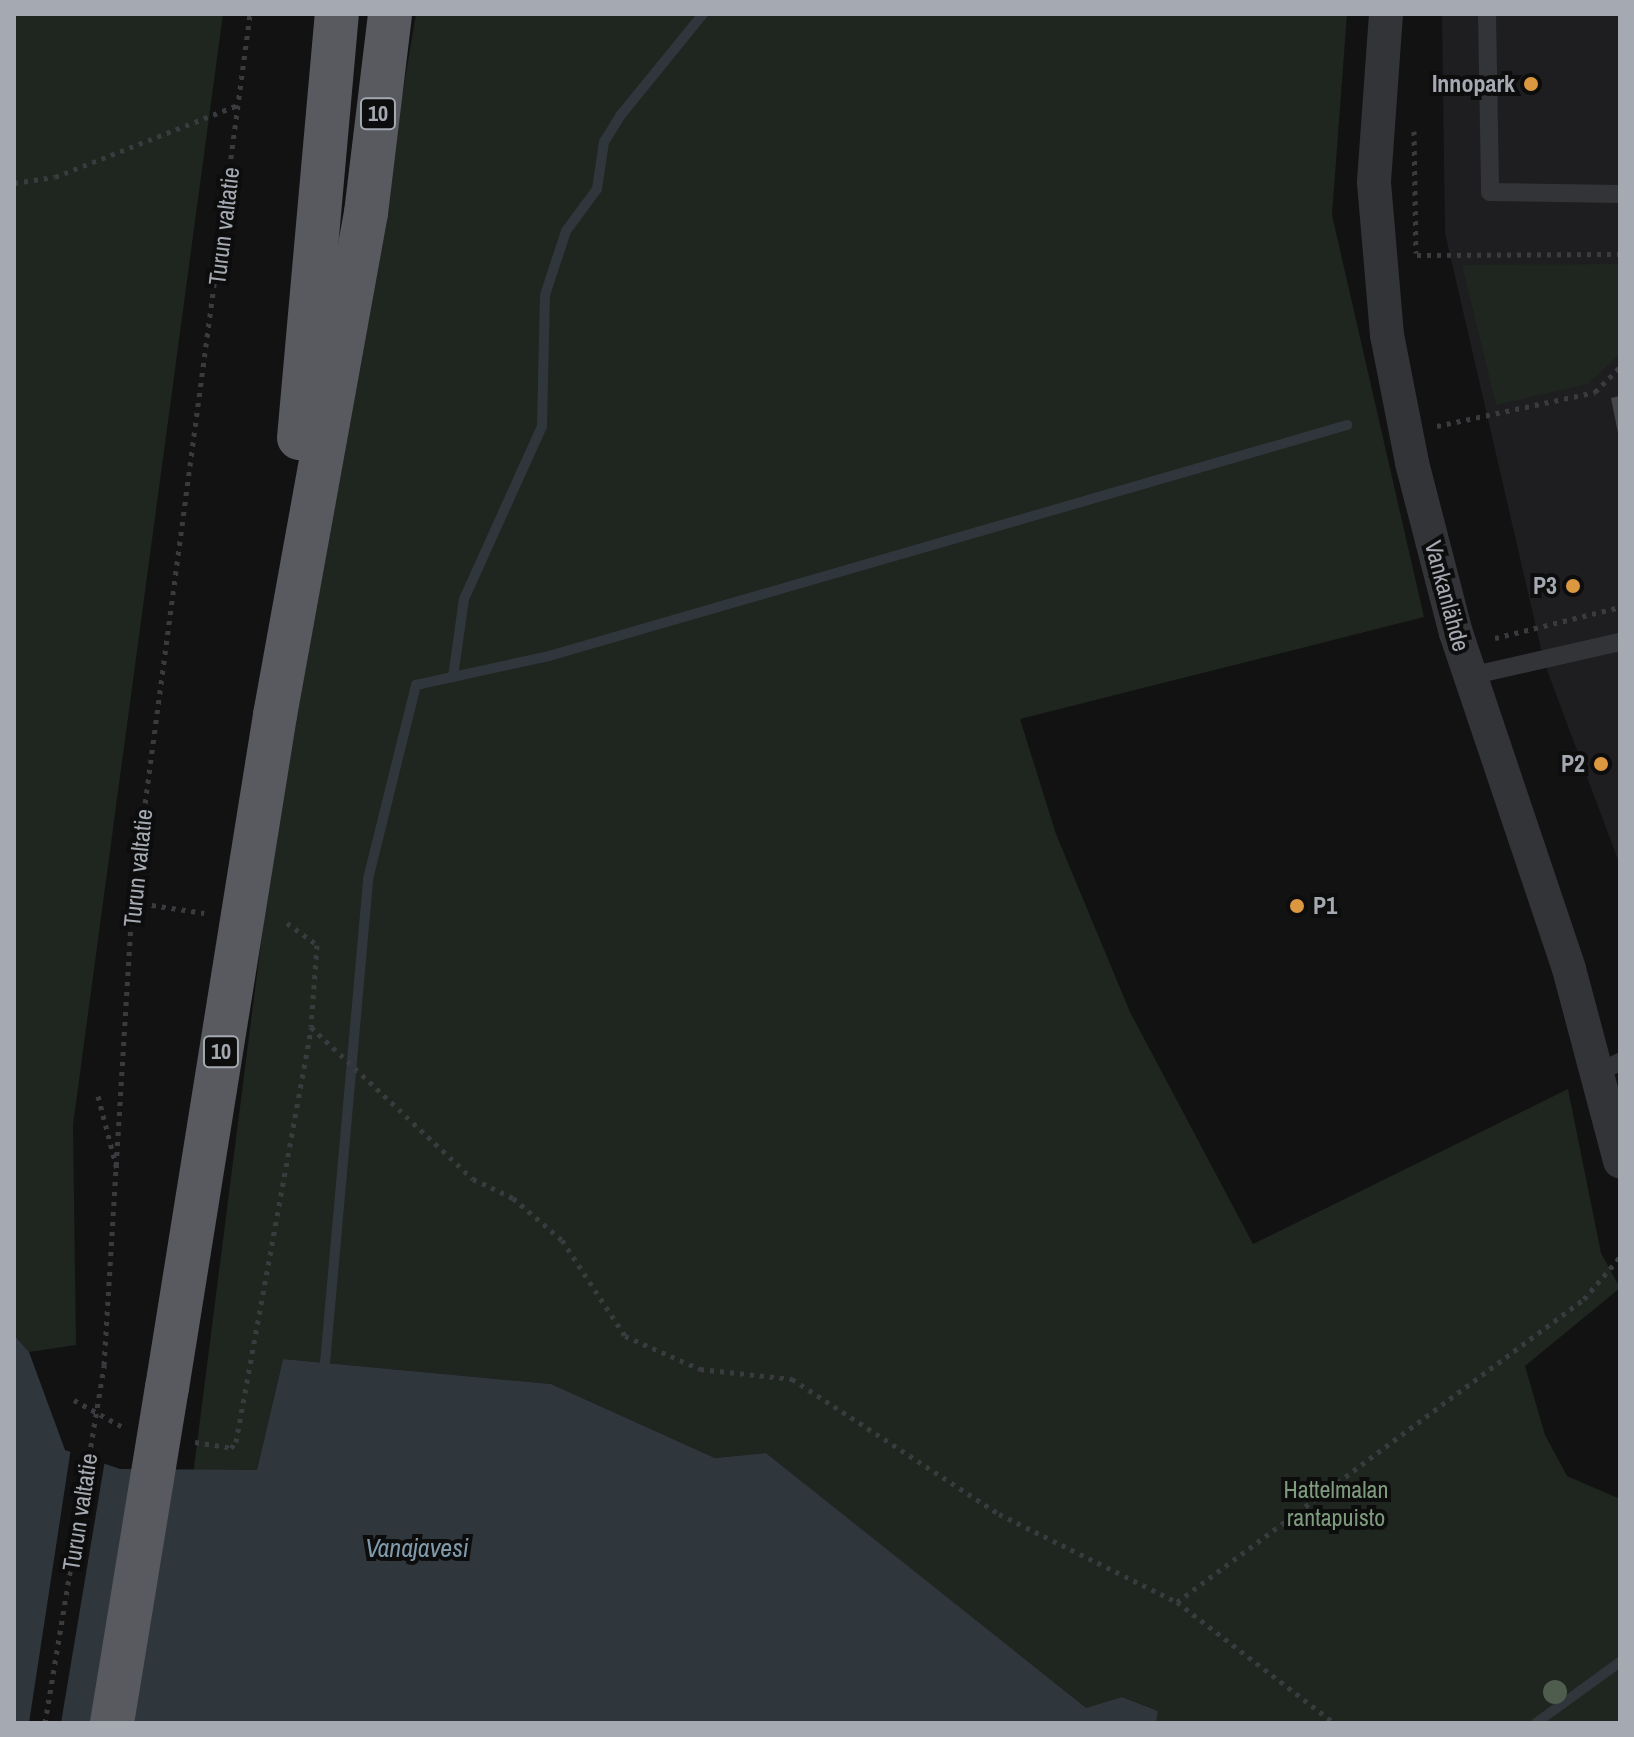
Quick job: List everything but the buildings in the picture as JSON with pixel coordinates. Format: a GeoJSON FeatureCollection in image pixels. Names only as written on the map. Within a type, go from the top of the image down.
{"type":"FeatureCollection","features":[{"type":"Feature","properties":{"kind":"highway","name":"10"},"geometry":{"type":"LineString","coordinates":[[275,715],[337,14]]}},
{"type":"Feature","properties":{"kind":"highway","name":"10"},"geometry":{"type":"LineString","coordinates":[[112,1723],[275,715],[366,213],[390,14]]}},
{"type":"Feature","properties":{"kind":"street","name":"Vankanlähde"},"geometry":{"type":"LineString","coordinates":[[1386,14],[1374,183],[1387,335],[1470,676],[1609,1068],[1620,1161]]}},
{"type":"Feature","properties":{"kind":"lane"},"geometry":{"type":"LineString","coordinates":[[1487,14],[1490,192],[1620,194]]}},
{"type":"Feature","properties":{"kind":"lane"},"geometry":{"type":"LineString","coordinates":[[1470,676],[1504,672],[1620,642]]}},
{"type":"Feature","properties":{"kind":"path","name":"Turun valtatie"},"geometry":{"type":"LineString","coordinates":[[45,1723],[104,1365],[120,1181],[132,902],[250,14]]}},
{"type":"Feature","properties":{"kind":"path"},"geometry":{"type":"LineString","coordinates":[[14,183],[55,177],[240,104]]}},
{"type":"Feature","properties":{"kind":"path"},"geometry":{"type":"LineString","coordinates":[[1414,126],[1418,270]]}},
{"type":"Feature","properties":{"kind":"path"},"geometry":{"type":"LineString","coordinates":[[1417,255],[1620,254]]}},
{"type":"Feature","properties":{"kind":"path"},"geometry":{"type":"LineString","coordinates":[[1436,426],[1595,392],[1620,367]]}},
{"type":"Feature","properties":{"kind":"path"},"geometry":{"type":"LineString","coordinates":[[1434,413],[1440,439]]}},
{"type":"Feature","properties":{"kind":"path"},"geometry":{"type":"LineString","coordinates":[[1495,638],[1620,607]]}},
{"type":"Feature","properties":{"kind":"path","name":"Vankanlähde"},"geometry":{"type":"LineString","coordinates":[[1491,624],[1504,672]]}},
{"type":"Feature","properties":{"kind":"path"},"geometry":{"type":"LineString","coordinates":[[132,902],[204,913]]}},
{"type":"Feature","properties":{"kind":"path"},"geometry":{"type":"LineString","coordinates":[[236,1442],[311,1027],[317,945],[287,923]]}},
{"type":"Feature","properties":{"kind":"path"},"geometry":{"type":"LineString","coordinates":[[311,1027],[473,1179],[513,1198],[562,1240],[625,1336],[700,1369],[792,1379],[999,1514],[1177,1602],[1334,1723]]}},
{"type":"Feature","properties":{"kind":"path"},"geometry":{"type":"LineString","coordinates":[[98,1096],[120,1181]]}},
{"type":"Feature","properties":{"kind":"path"},"geometry":{"type":"LineString","coordinates":[[1177,1602],[1584,1299],[1620,1257]]}},
{"type":"Feature","properties":{"kind":"shaded area"},"geometry":{"type":"Polygon","coordinates":[[[1442,14],[1620,14],[1620,865],[1544,662],[1445,233],[1442,14]]]}},
{"type":"Feature","properties":{"kind":"green space"},"geometry":{"type":"Polygon","coordinates":[[[14,14],[223,14],[73,1125],[76,1345],[29,1352],[14,1335],[14,14]]]}},
{"type":"Feature","properties":{"kind":"green space","name":"Hattelmalan rantapuisto"},"geometry":{"type":"Polygon","coordinates":[[[416,14],[1347,14],[1332,215],[1424,617],[1020,719],[1056,834],[1130,1012],[1253,1244],[1568,1089],[1601,1253],[1620,1288],[1525,1366],[1545,1435],[1567,1476],[1620,1499],[1620,1723],[1156,1723],[1158,1711],[1122,1697],[1086,1709],[766,1453],[715,1458],[551,1384],[283,1359],[257,1470],[193,1475],[270,872],[416,14]]]}},
{"type":"Feature","properties":{"kind":"green space"},"geometry":{"type":"Polygon","coordinates":[[[1620,264],[1620,354],[1588,384],[1496,405],[1462,265],[1620,264]]]}},
{"type":"Feature","properties":{"kind":"water","name":"Vanajavesi"},"geometry":{"type":"Polygon","coordinates":[[[14,1335],[29,1352],[65,1450],[120,1469],[257,1470],[283,1359],[551,1384],[715,1458],[766,1453],[1086,1708],[1122,1697],[1158,1711],[1156,1723],[14,1723],[14,1335]]]}},
{"type":"Feature","properties":{"kind":"pier"},"geometry":{"type":"Polygon","coordinates":[[[71,1448],[105,1460],[61,1723],[29,1723],[71,1448]]]}},
{"type":"Feature","properties":{"kind":"waterway"},"geometry":{"type":"LineString","coordinates":[[453,677],[464,599],[542,426],[545,295],[566,231],[597,189],[604,142],[620,116],[703,14]]}},
{"type":"Feature","properties":{"kind":"waterway"},"geometry":{"type":"LineString","coordinates":[[325,1363],[368,879],[416,685],[549,656],[1347,425]]}},
{"type":"Feature","properties":{"kind":"waterway"},"geometry":{"type":"LineString","coordinates":[[1536,1723],[1620,1662]]}},
{"type":"Feature","properties":{"kind":"place","name":"Innopark"},"geometry":{"type":"Point","coordinates":[1531,84]}},
{"type":"Feature","properties":{"kind":"place","name":"P3"},"geometry":{"type":"Point","coordinates":[1573,586]}},
{"type":"Feature","properties":{"kind":"place","name":"P2"},"geometry":{"type":"Point","coordinates":[1601,764]}},
{"type":"Feature","properties":{"kind":"place","name":"P1"},"geometry":{"type":"Point","coordinates":[1297,906]}}]}
